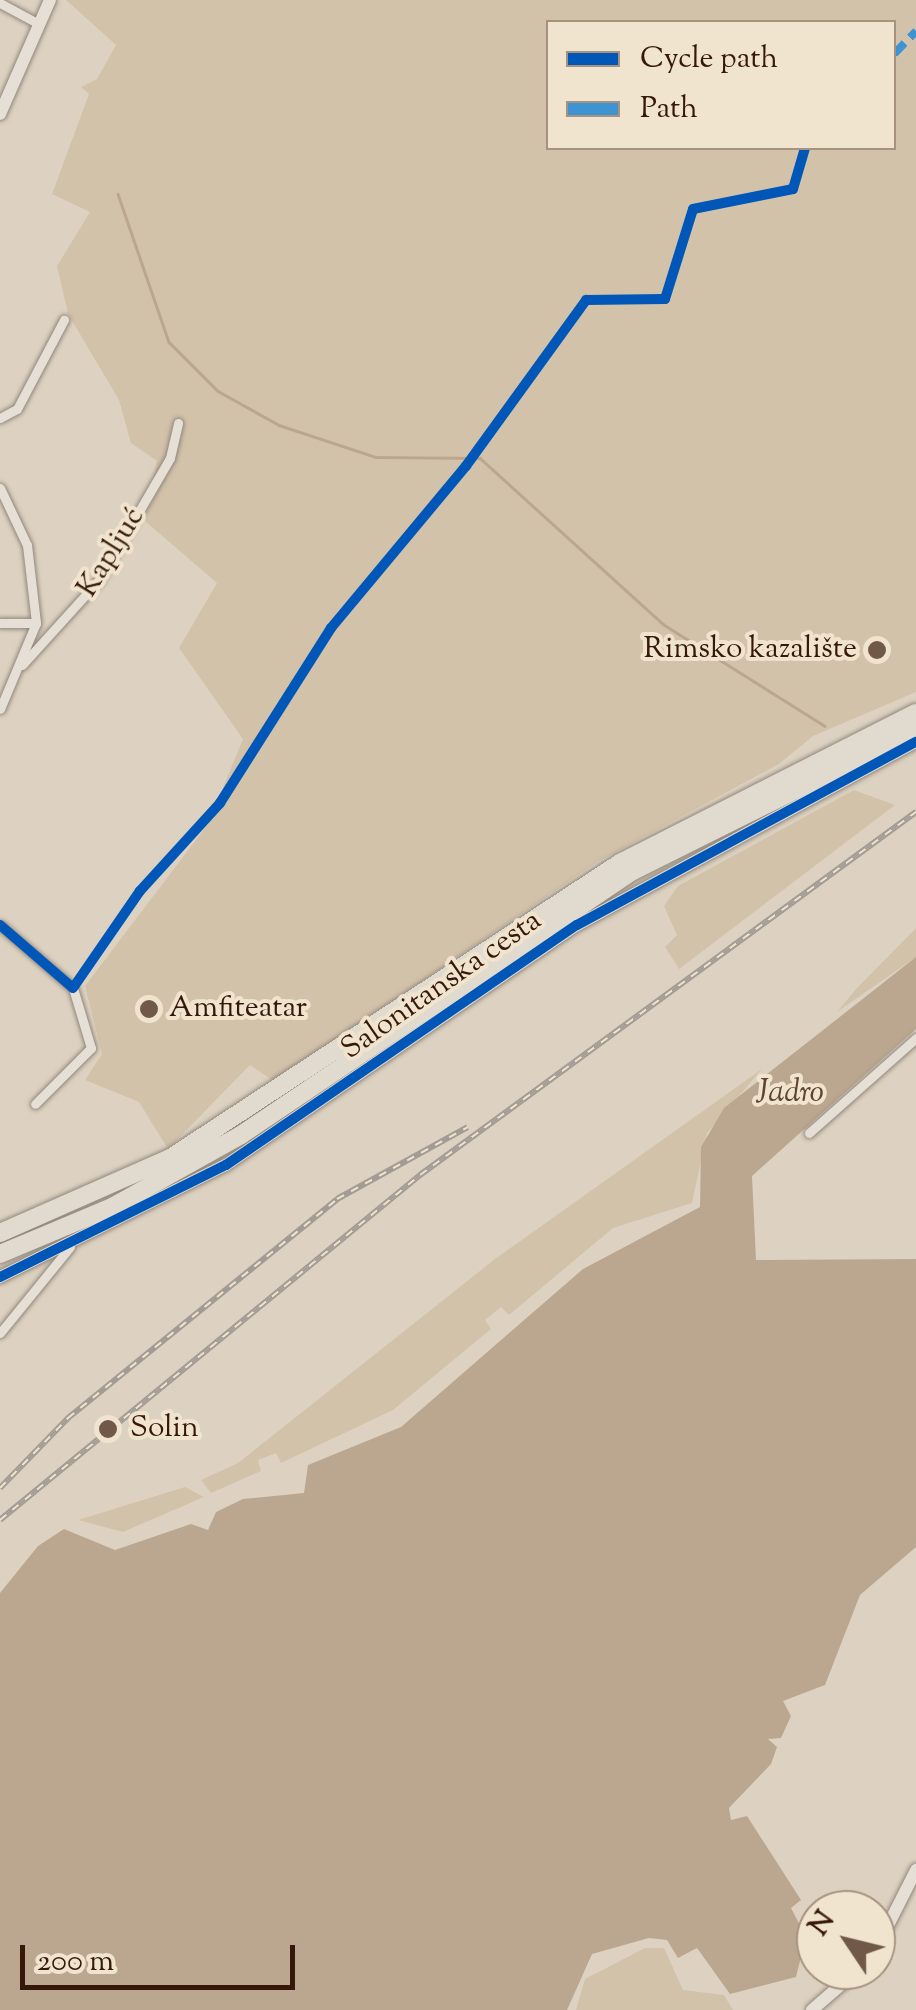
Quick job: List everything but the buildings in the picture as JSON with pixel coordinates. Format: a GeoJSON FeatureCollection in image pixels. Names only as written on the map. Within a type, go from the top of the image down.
{"type":"FeatureCollection","features":[{"type":"Feature","properties":{"kind":"highway"},"geometry":{"type":"LineString","coordinates":[[0,1233],[172,1156],[620,862],[916,713]]}},
{"type":"Feature","properties":{"kind":"highway"},"geometry":{"type":"LineString","coordinates":[[0,1254],[114,1206],[241,1135],[633,872],[916,730]]}},
{"type":"Feature","properties":{"kind":"main road"},"geometry":{"type":"LineString","coordinates":[[0,114],[50,0]]}},
{"type":"Feature","properties":{"kind":"main road","name":"Salonitanska cesta"},"geometry":{"type":"LineString","coordinates":[[0,1277],[70,1246],[226,1165],[630,892],[916,742]]}},
{"type":"Feature","properties":{"kind":"main road"},"geometry":{"type":"LineString","coordinates":[[896,1910],[916,1870]]}},
{"type":"Feature","properties":{"kind":"main road"},"geometry":{"type":"LineString","coordinates":[[812,2010],[835,1990]]}},
{"type":"Feature","properties":{"kind":"street"},"geometry":{"type":"LineString","coordinates":[[0,3],[39,24]]}},
{"type":"Feature","properties":{"kind":"street"},"geometry":{"type":"LineString","coordinates":[[0,418],[17,409],[64,320]]}},
{"type":"Feature","properties":{"kind":"street","name":"Kapljuć"},"geometry":{"type":"LineString","coordinates":[[22,665],[100,580],[170,458],[178,422]]}},
{"type":"Feature","properties":{"kind":"street"},"geometry":{"type":"LineString","coordinates":[[0,488],[27,545],[36,623],[22,665],[0,709]]}},
{"type":"Feature","properties":{"kind":"street"},"geometry":{"type":"LineString","coordinates":[[0,623],[36,623]]}},
{"type":"Feature","properties":{"kind":"street"},"geometry":{"type":"LineString","coordinates":[[0,926],[72,988],[91,1048],[35,1104]]}},
{"type":"Feature","properties":{"kind":"street"},"geometry":{"type":"LineString","coordinates":[[810,1133],[916,1038]]}},
{"type":"Feature","properties":{"kind":"street"},"geometry":{"type":"LineString","coordinates":[[0,1332],[70,1246]]}},
{"type":"Feature","properties":{"kind":"street"},"geometry":{"type":"LineString","coordinates":[[18,1269],[34,1293]]}},
{"type":"Feature","properties":{"kind":"shaded area"},"geometry":{"type":"Polygon","coordinates":[[[66,0],[916,0],[916,692],[813,736],[779,764],[599,861],[274,1081],[250,1065],[168,1149],[139,1102],[85,1080],[102,1054],[85,986],[208,824],[243,739],[179,648],[217,583],[145,521],[157,461],[131,443],[119,400],[68,314],[57,266],[90,212],[52,194],[89,94],[81,87],[97,79],[116,45],[66,0]]]}},
{"type":"Feature","properties":{"kind":"shaded area"},"geometry":{"type":"Polygon","coordinates":[[[854,790],[895,805],[679,969],[665,947],[677,935],[664,906],[678,886],[854,790]]]}},
{"type":"Feature","properties":{"kind":"shaded area"},"geometry":{"type":"Polygon","coordinates":[[[916,928],[916,957],[837,1012],[856,989],[916,928]]]}},
{"type":"Feature","properties":{"kind":"shaded area"},"geometry":{"type":"Polygon","coordinates":[[[762,1069],[707,1133],[692,1203],[613,1228],[509,1315],[501,1307],[485,1320],[491,1329],[393,1410],[281,1463],[276,1453],[258,1460],[261,1471],[211,1493],[201,1480],[238,1463],[495,1259],[762,1069]]]}},
{"type":"Feature","properties":{"kind":"shaded area"},"geometry":{"type":"Polygon","coordinates":[[[185,1487],[204,1497],[123,1532],[78,1520],[185,1487]]]}},
{"type":"Feature","properties":{"kind":"shaded area"},"geometry":{"type":"Polygon","coordinates":[[[645,1948],[664,1948],[683,1990],[724,1995],[733,2010],[576,2010],[585,1979],[645,1948]]]}},
{"type":"Feature","properties":{"kind":"water","name":"Jadro"},"geometry":{"type":"Polygon","coordinates":[[[916,957],[916,1029],[752,1176],[756,1260],[916,1259],[916,1547],[860,1595],[825,1685],[783,1701],[791,1716],[781,1738],[768,1739],[777,1747],[771,1764],[729,1808],[731,1820],[747,1816],[796,1892],[796,1904],[791,1908],[796,1918],[796,1977],[730,1994],[697,1948],[678,1958],[667,1940],[649,1938],[592,1954],[567,2010],[0,2010],[0,1593],[38,1546],[64,1529],[115,1550],[191,1524],[208,1530],[216,1512],[243,1499],[304,1493],[308,1465],[401,1427],[583,1269],[700,1207],[701,1147],[724,1108],[916,957]]]}},
{"type":"Feature","properties":{"kind":"waterway"},"geometry":{"type":"LineString","coordinates":[[118,194],[169,342],[218,391],[279,425],[376,457],[480,458],[663,624],[825,726]]}},
{"type":"Feature","properties":{"kind":"railway"},"geometry":{"type":"LineString","coordinates":[[0,1520],[420,1175],[916,812]]}},
{"type":"Feature","properties":{"kind":"railway"},"geometry":{"type":"LineString","coordinates":[[0,1488],[68,1418],[337,1199],[468,1127]]}},
{"type":"Feature","properties":{"kind":"marked path"},"geometry":{"type":"LineString","coordinates":[[896,52],[916,31]]}},
{"type":"Feature","properties":{"kind":"cycle path"},"geometry":{"type":"LineString","coordinates":[[0,925],[73,988],[140,891],[220,803],[331,628],[466,466],[586,300],[665,299],[693,209],[793,189],[804,150]]}},
{"type":"Feature","properties":{"kind":"cycle path"},"geometry":{"type":"LineString","coordinates":[[0,1277],[226,1165],[577,925],[916,742]]}},
{"type":"Feature","properties":{"kind":"place","name":"Rimsko kazalište"},"geometry":{"type":"Point","coordinates":[877,650]}},
{"type":"Feature","properties":{"kind":"place","name":"Amfiteatar"},"geometry":{"type":"Point","coordinates":[149,1009]}},
{"type":"Feature","properties":{"kind":"place","name":"Solin"},"geometry":{"type":"Point","coordinates":[108,1429]}}]}
